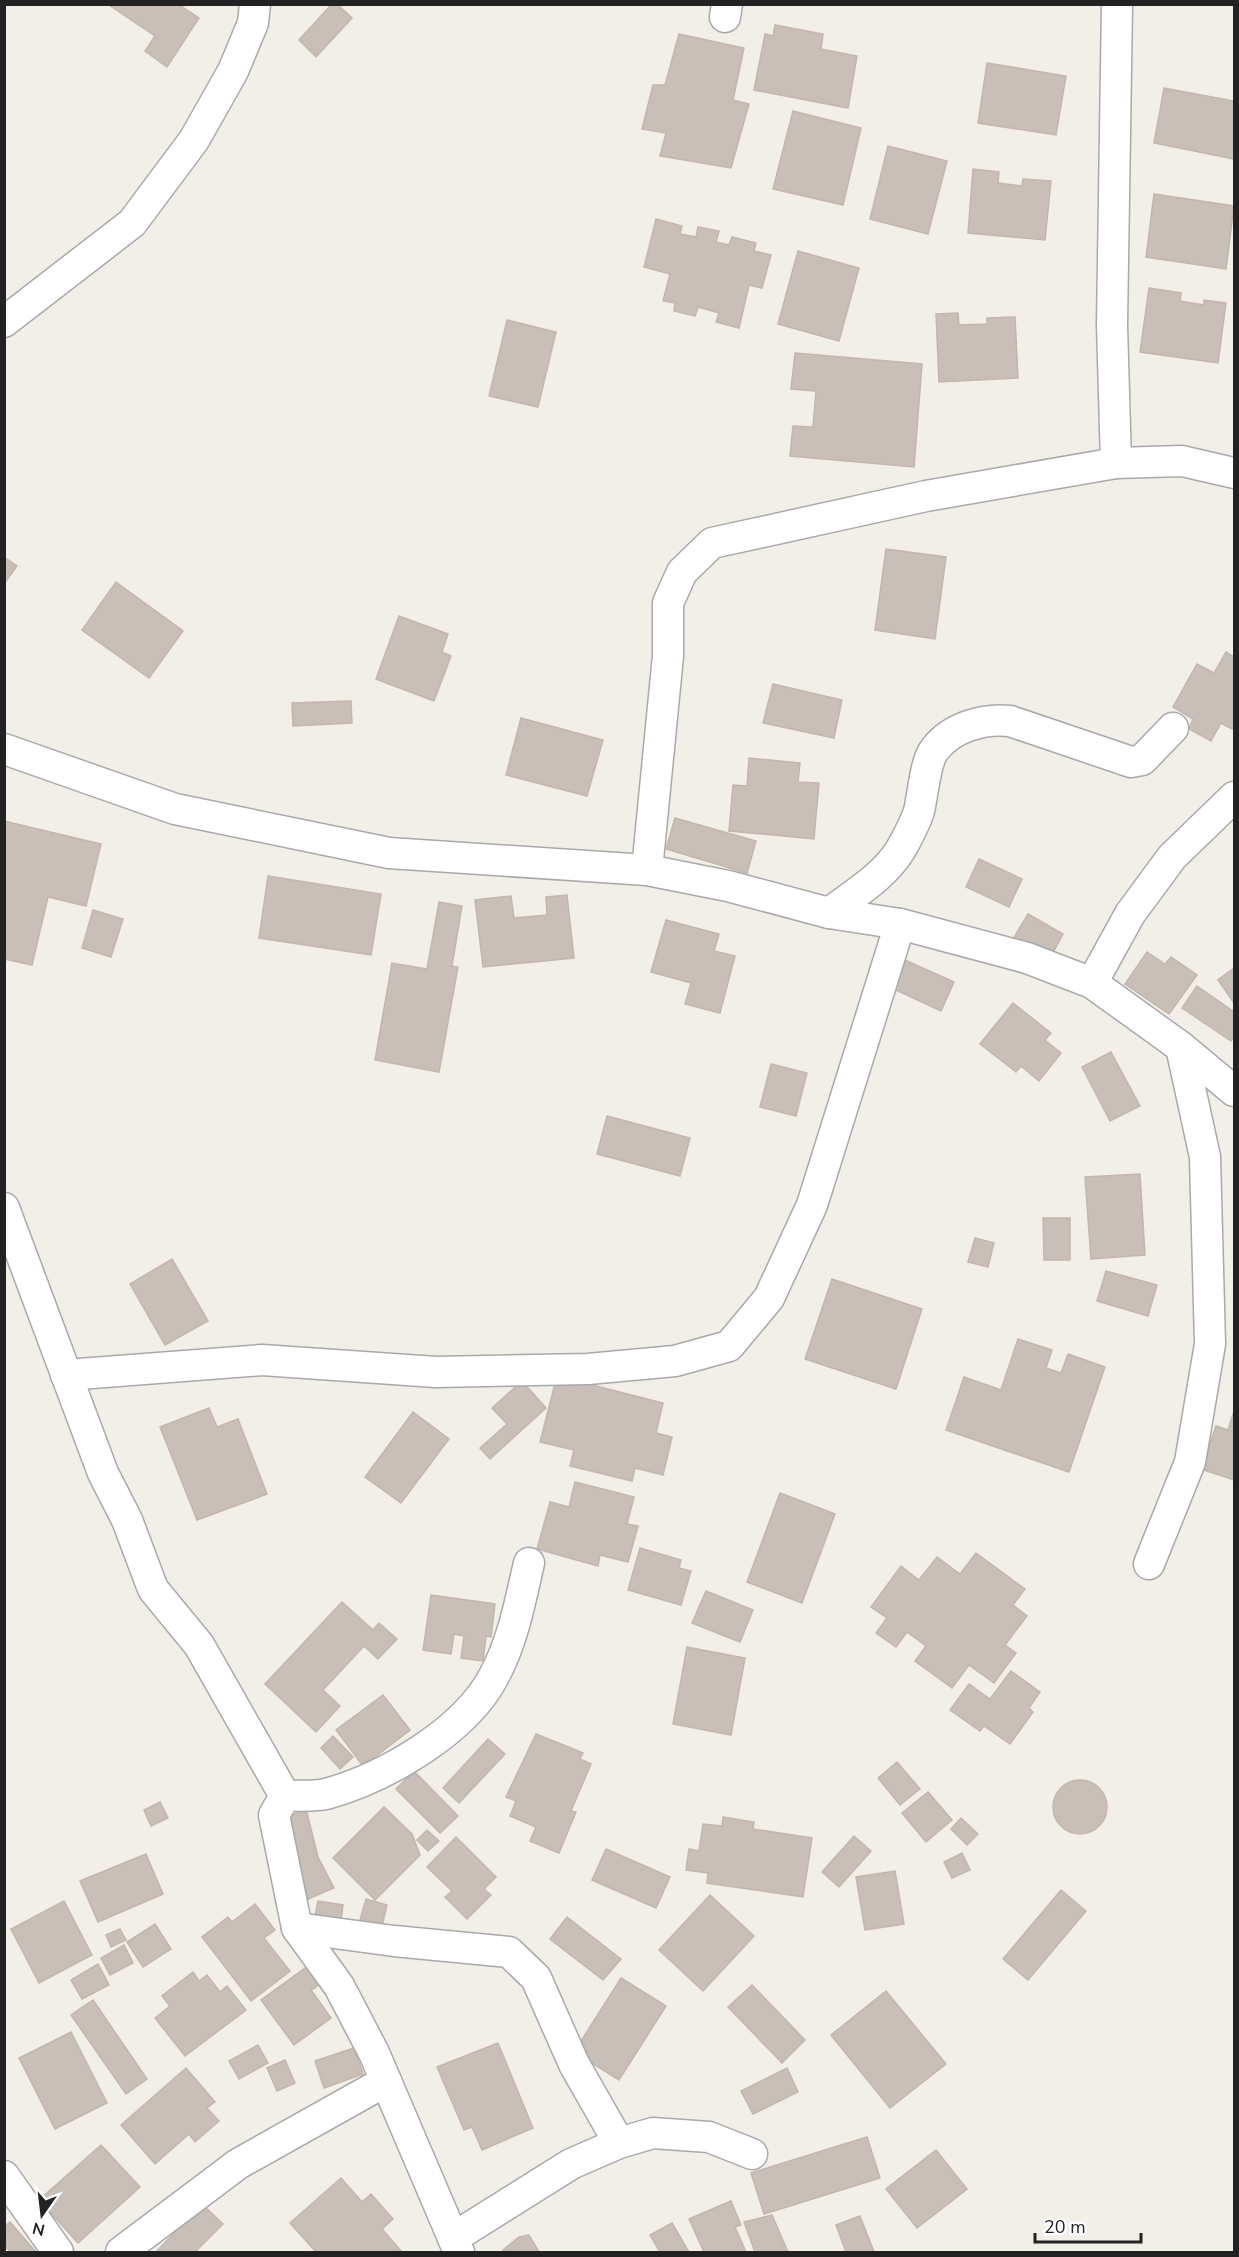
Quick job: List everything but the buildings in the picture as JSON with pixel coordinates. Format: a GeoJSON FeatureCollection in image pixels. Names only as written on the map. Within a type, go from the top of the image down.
{"type":"FeatureCollection","features":[{"type":"Feature","properties":{"kind":"street"},"geometry":{"type":"LineString","coordinates":[[4,322],[132,224],[194,140],[233,71],[253,22],[255,4]]}},
{"type":"Feature","properties":{"kind":"street"},"geometry":{"type":"LineString","coordinates":[[1116,463],[1112,325],[1117,4]]}},
{"type":"Feature","properties":{"kind":"street"},"geometry":{"type":"LineString","coordinates":[[647,870],[668,656],[668,603],[682,572],[712,543],[926,496],[1116,463],[1182,461],[1234,473]]}},
{"type":"Feature","properties":{"kind":"street"},"geometry":{"type":"LineString","coordinates":[[829,913],[883,873],[900,850],[918,814],[934,749],[957,732],[976,722],[993,719],[1010,721],[1131,762],[1142,760],[1173,728]]}},
{"type":"Feature","properties":{"kind":"street"},"geometry":{"type":"LineString","coordinates":[[4,749],[175,809],[389,853],[647,870],[728,886],[829,913],[900,924],[1027,958],[1092,983],[1181,1047],[1234,1090]]}},
{"type":"Feature","properties":{"kind":"street"},"geometry":{"type":"LineString","coordinates":[[1092,983],[1130,914],[1172,857],[1234,797]]}},
{"type":"Feature","properties":{"kind":"street"},"geometry":{"type":"LineString","coordinates":[[66,1375],[262,1360],[436,1371],[588,1369],[675,1361],[729,1346],[769,1298],[812,1205],[900,924]]}},
{"type":"Feature","properties":{"kind":"street"},"geometry":{"type":"LineString","coordinates":[[1149,1564],[1190,1462],[1222,1349],[1205,1156],[1181,1047]]}},
{"type":"Feature","properties":{"kind":"street"},"geometry":{"type":"LineString","coordinates":[[4,1208],[103,1473],[127,1520],[153,1589],[199,1645],[285,1796]]}},
{"type":"Feature","properties":{"kind":"street"},"geometry":{"type":"LineString","coordinates":[[285,1796],[324,1795],[386,1771],[440,1736],[477,1702],[494,1677],[513,1631],[529,1563]]}},
{"type":"Feature","properties":{"kind":"street"},"geometry":{"type":"LineString","coordinates":[[285,1796],[274,1815],[297,1928],[339,1986],[386,2081],[456,2245],[571,2164],[619,2143],[653,2133],[709,2138],[752,2154]]}},
{"type":"Feature","properties":{"kind":"street"},"geometry":{"type":"LineString","coordinates":[[297,1928],[509,1952],[536,1978],[574,2064],[619,2143]]}},
{"type":"Feature","properties":{"kind":"street"},"geometry":{"type":"LineString","coordinates":[[121,2253],[238,2164],[386,2081]]}},
{"type":"Feature","properties":{"kind":"street"},"geometry":{"type":"LineString","coordinates":[[4,2176],[58,2253]]}}]}
